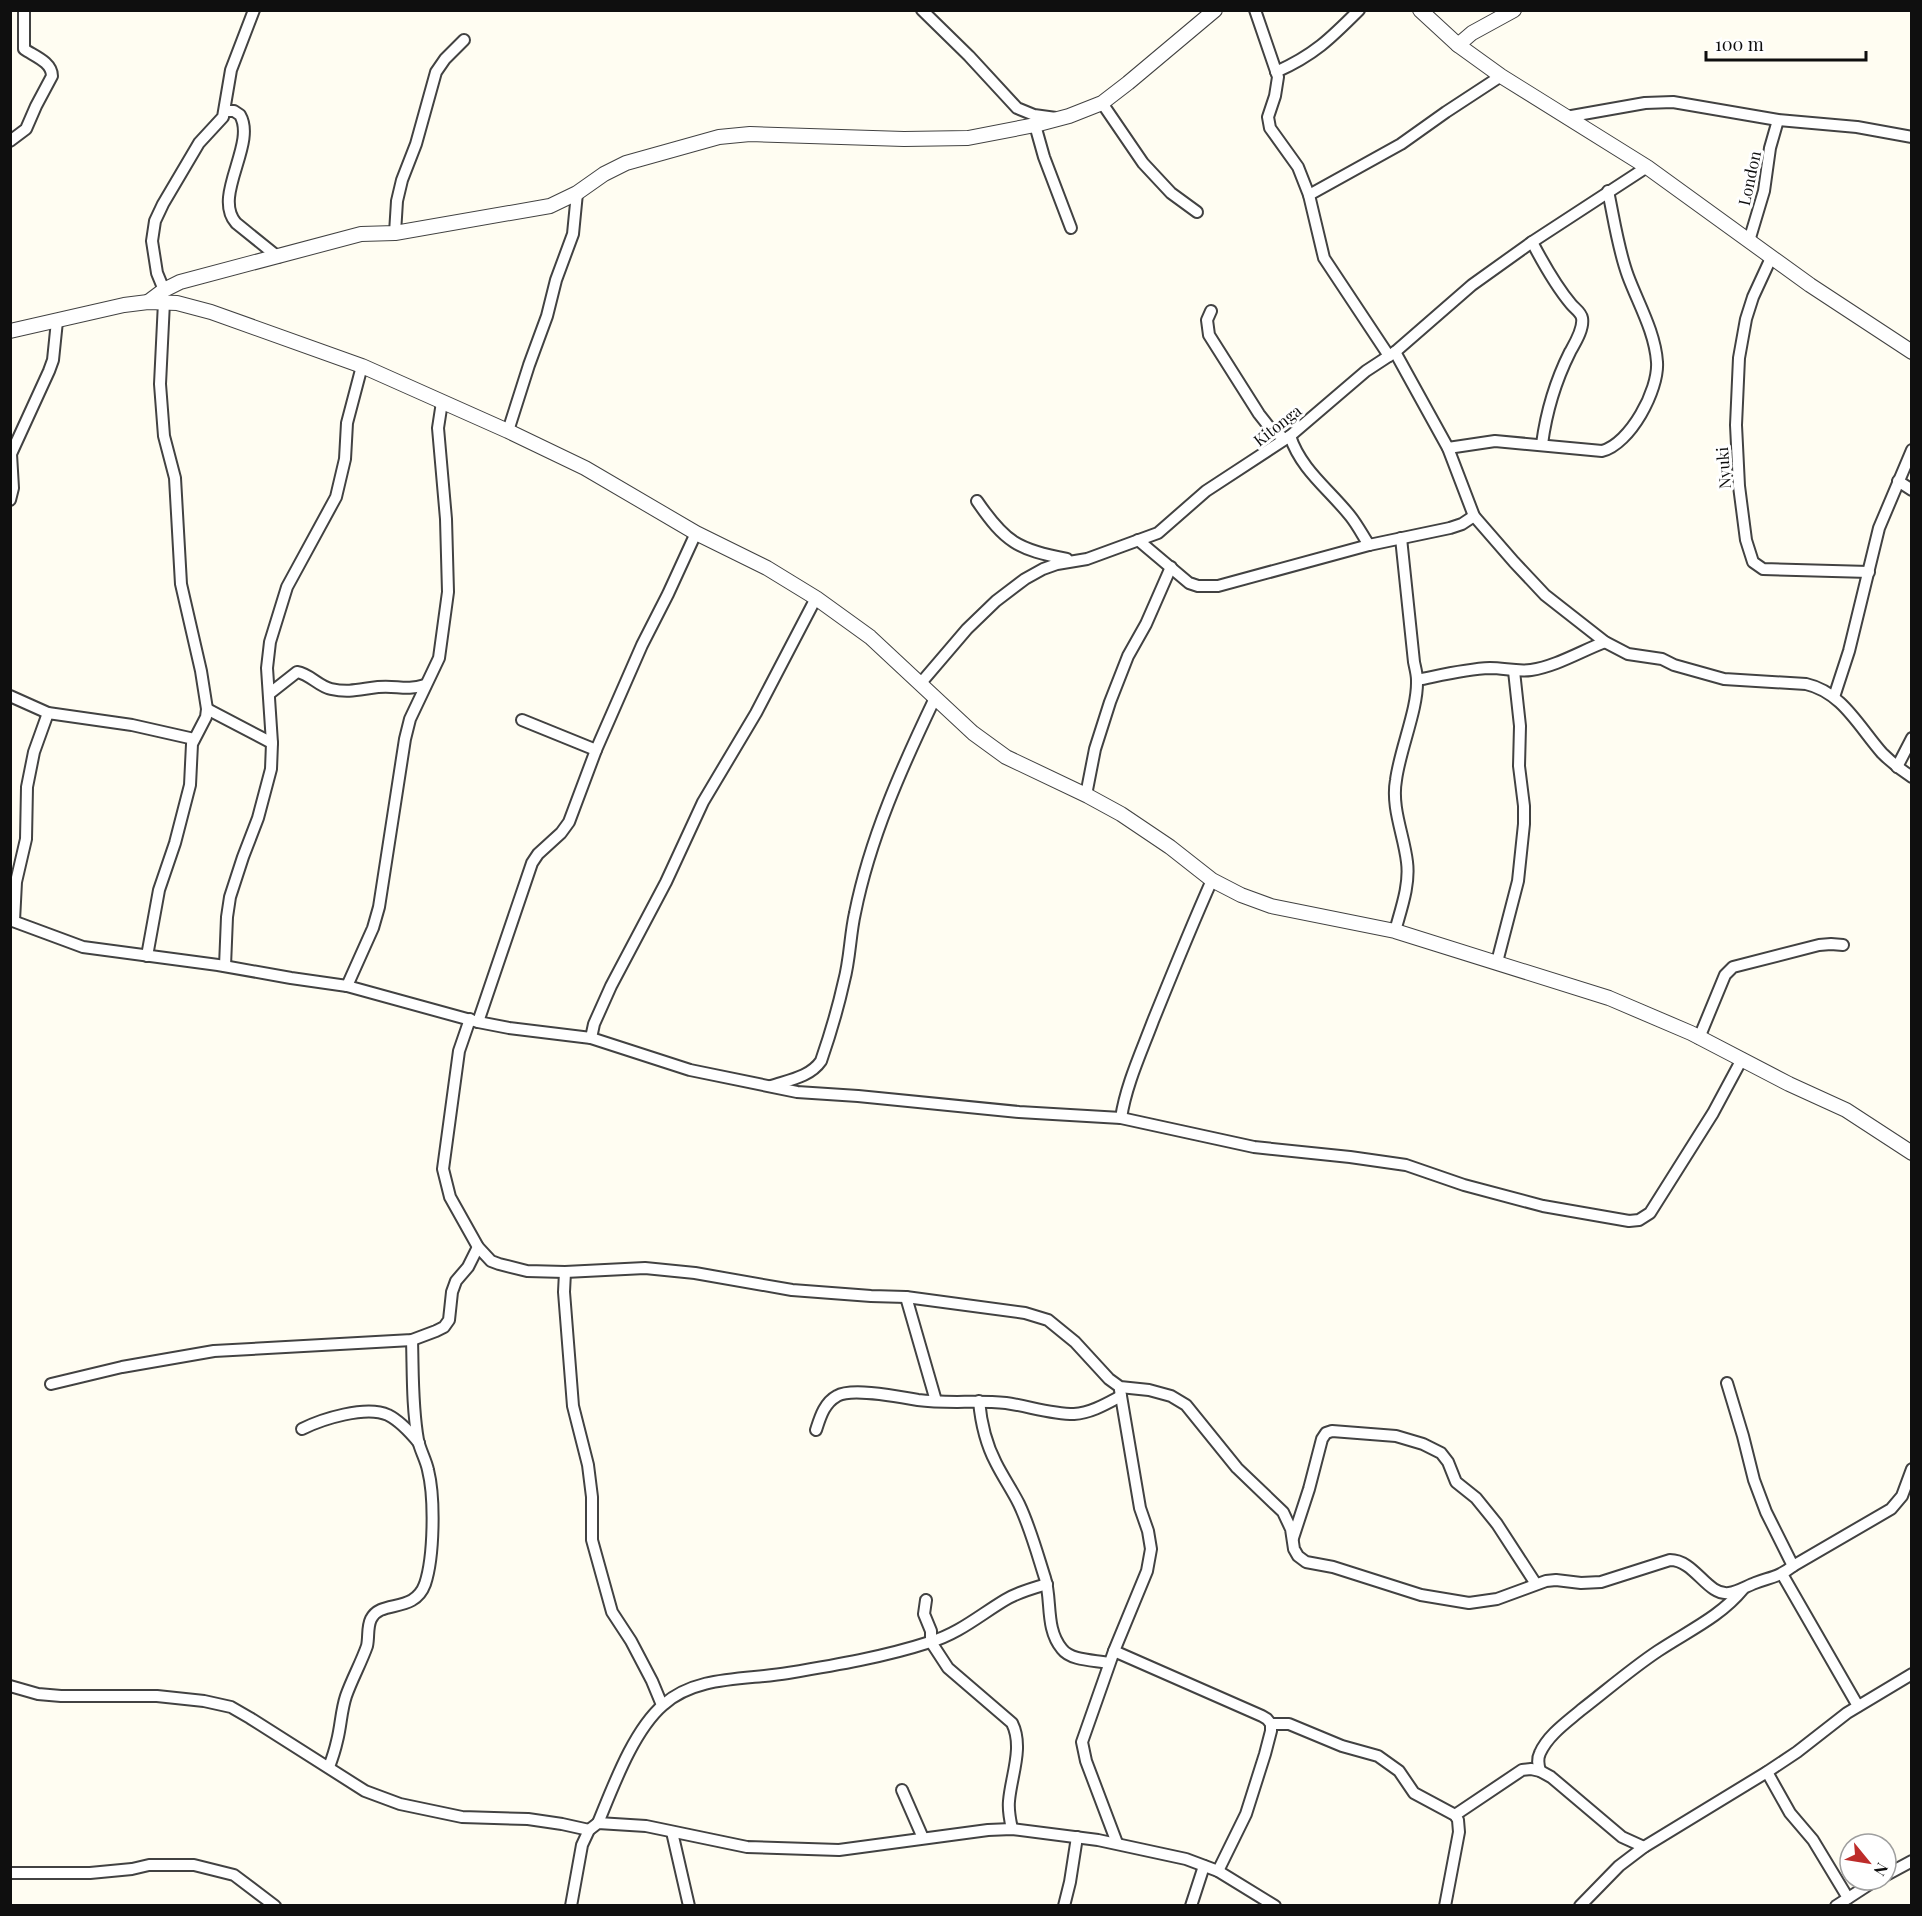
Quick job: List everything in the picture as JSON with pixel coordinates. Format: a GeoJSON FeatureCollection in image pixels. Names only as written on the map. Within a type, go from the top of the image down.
{"type":"FeatureCollection","features":[{"type":"Feature","properties":{"kind":"street"},"geometry":{"type":"LineString","coordinates":[[10,141],[26,129],[52,76],[49,65],[24,49],[24,10]]}},
{"type":"Feature","properties":{"kind":"street"},"geometry":{"type":"LineString","coordinates":[[147,956],[159,890],[175,843],[190,785],[191,749],[206,717],[207,709],[201,671],[181,584],[175,478],[164,436],[160,384],[164,296],[157,273],[152,241],[155,221],[163,204],[199,143],[220,122],[226,111],[231,70],[254,10]]}},
{"type":"Feature","properties":{"kind":"street"},"geometry":{"type":"LineString","coordinates":[[922,10],[1017,108],[1060,119]]}},
{"type":"Feature","properties":{"kind":"street"},"geometry":{"type":"LineString","coordinates":[[10,332],[124,305],[148,302],[164,296],[180,282],[361,234],[395,233],[550,206],[577,193],[604,174],[626,163],[719,137],[750,134],[904,139],[968,138],[1060,119],[1094,108],[1102,103],[1215,10]]}},
{"type":"Feature","properties":{"kind":"street"},"geometry":{"type":"LineString","coordinates":[[1255,10],[1276,72],[1277,87],[1268,117],[1270,128],[1298,167],[1309,195],[1324,258],[1392,354],[1448,448],[1474,516],[1545,595],[1605,642],[1628,654],[1662,659],[1674,665],[1724,680],[1806,684],[1817,687],[1834,698],[1897,767],[1911,777]]}},
{"type":"Feature","properties":{"kind":"street"},"geometry":{"type":"LineString","coordinates":[[1276,72],[1310,55],[1328,41],[1359,10]]}},
{"type":"Feature","properties":{"kind":"street"},"geometry":{"type":"LineString","coordinates":[[1420,10],[1458,45],[1501,76],[1647,167],[1809,285],[1911,352]]}},
{"type":"Feature","properties":{"kind":"street"},"geometry":{"type":"LineString","coordinates":[[1458,45],[1472,33],[1514,10]]}},
{"type":"Feature","properties":{"kind":"street"},"geometry":{"type":"LineString","coordinates":[[395,233],[397,201],[402,180],[417,144],[436,72],[464,40]]}},
{"type":"Feature","properties":{"kind":"street"},"geometry":{"type":"LineString","coordinates":[[1309,195],[1401,144],[1501,76]]}},
{"type":"Feature","properties":{"kind":"street"},"geometry":{"type":"LineString","coordinates":[[1566,117],[1645,104],[1673,102],[1778,120],[1857,126],[1911,137]]}},
{"type":"Feature","properties":{"kind":"street"},"geometry":{"type":"LineString","coordinates":[[1102,103],[1143,163],[1171,193],[1197,212]]}},
{"type":"Feature","properties":{"kind":"street"},"geometry":{"type":"LineString","coordinates":[[226,111],[234,111],[240,115],[245,129],[232,181],[228,210],[230,217],[278,257]]}},
{"type":"Feature","properties":{"kind":"street","name":"London"},"geometry":{"type":"LineString","coordinates":[[1749,241],[1764,190],[1770,148],[1778,120]]}},
{"type":"Feature","properties":{"kind":"street"},"geometry":{"type":"LineString","coordinates":[[1035,125],[1044,157],[1071,228]]}},
{"type":"Feature","properties":{"kind":"street","name":"Kitonga"},"geometry":{"type":"LineString","coordinates":[[920,684],[967,629],[996,601],[1025,579],[1043,569],[1086,560],[1158,533],[1206,491],[1288,437],[1366,371],[1392,354],[1472,285],[1532,242],[1647,167]]}},
{"type":"Feature","properties":{"kind":"street"},"geometry":{"type":"LineString","coordinates":[[1448,448],[1495,441],[1597,451],[1616,446],[1628,434],[1639,416],[1656,375],[1655,350],[1623,261],[1608,191]]}},
{"type":"Feature","properties":{"kind":"street"},"geometry":{"type":"LineString","coordinates":[[508,431],[573,234],[577,193]]}},
{"type":"Feature","properties":{"kind":"street"},"geometry":{"type":"LineString","coordinates":[[1532,242],[1570,303],[1582,317],[1579,333],[1563,367],[1549,410],[1542,444]]}},
{"type":"Feature","properties":{"kind":"street","name":"Nyuki"},"geometry":{"type":"LineString","coordinates":[[1771,258],[1753,297],[1746,319],[1739,358],[1736,445],[1746,540],[1753,562],[1763,569],[1869,572]]}},
{"type":"Feature","properties":{"kind":"street"},"geometry":{"type":"LineString","coordinates":[[164,296],[177,303],[211,312],[362,366],[508,431],[585,468],[696,533],[767,568],[816,598],[870,637],[973,734],[1006,757],[1086,795],[1131,820],[1212,880],[1241,895],[1272,906],[1395,930],[1609,998],[1700,1038],[1789,1084],[1846,1110],[1911,1153]]}},
{"type":"Feature","properties":{"kind":"street"},"geometry":{"type":"LineString","coordinates":[[1211,311],[1207,320],[1209,335],[1259,414],[1270,428],[1288,437],[1307,469],[1352,518],[1369,545]]}},
{"type":"Feature","properties":{"kind":"street"},"geometry":{"type":"LineString","coordinates":[[10,500],[14,488],[11,454],[50,371],[57,321]]}},
{"type":"Feature","properties":{"kind":"street"},"geometry":{"type":"LineString","coordinates":[[225,966],[230,897],[266,791],[271,769],[272,743],[267,668],[270,642],[287,587],[336,497],[345,459],[347,423],[362,366]]}},
{"type":"Feature","properties":{"kind":"street"},"geometry":{"type":"LineString","coordinates":[[347,986],[380,907],[410,719],[439,658],[448,592],[446,519],[438,429],[442,402]]}},
{"type":"Feature","properties":{"kind":"street"},"geometry":{"type":"LineString","coordinates":[[1834,698],[1849,651],[1879,528],[1911,450]]}},
{"type":"Feature","properties":{"kind":"street"},"geometry":{"type":"LineString","coordinates":[[1898,481],[1911,490]]}},
{"type":"Feature","properties":{"kind":"street"},"geometry":{"type":"LineString","coordinates":[[977,501],[1004,536],[1047,556],[1073,561]]}},
{"type":"Feature","properties":{"kind":"street"},"geometry":{"type":"LineString","coordinates":[[1138,540],[1189,583],[1198,586],[1218,586],[1369,545],[1450,528],[1474,516]]}},
{"type":"Feature","properties":{"kind":"street"},"geometry":{"type":"LineString","coordinates":[[696,533],[642,645],[596,750],[569,822],[532,863],[474,1020],[459,1051],[443,1169],[450,1197],[478,1247],[491,1261],[499,1264],[527,1270],[565,1272],[645,1268],[695,1273],[792,1290],[860,1296],[906,1297],[1025,1313],[1048,1320],[1075,1342],[1120,1392],[1140,1508],[1151,1549],[1147,1570],[1109,1663],[1084,1735],[1083,1748],[1117,1844]]}},
{"type":"Feature","properties":{"kind":"street"},"geometry":{"type":"LineString","coordinates":[[1395,930],[1406,891],[1408,864],[1395,800],[1395,782],[1412,713],[1417,680],[1401,538]]}},
{"type":"Feature","properties":{"kind":"street"},"geometry":{"type":"LineString","coordinates":[[1086,795],[1095,749],[1110,702],[1128,656],[1146,624],[1171,567]]}},
{"type":"Feature","properties":{"kind":"street"},"geometry":{"type":"LineString","coordinates":[[591,1038],[594,1024],[611,986],[666,882],[702,802],[770,686],[816,598]]}},
{"type":"Feature","properties":{"kind":"street"},"geometry":{"type":"LineString","coordinates":[[1417,680],[1467,669],[1533,670],[1605,642]]}},
{"type":"Feature","properties":{"kind":"street"},"geometry":{"type":"LineString","coordinates":[[1497,962],[1518,882],[1524,824],[1519,766],[1519,716],[1514,671]]}},
{"type":"Feature","properties":{"kind":"street"},"geometry":{"type":"LineString","coordinates":[[269,694],[297,672],[320,685],[347,692],[381,687],[410,689],[425,685]]}},
{"type":"Feature","properties":{"kind":"street"},"geometry":{"type":"LineString","coordinates":[[10,696],[48,713],[132,725],[194,739]]}},
{"type":"Feature","properties":{"kind":"street"},"geometry":{"type":"LineString","coordinates":[[771,1086],[813,1070],[820,1061],[845,980],[855,913],[870,857],[892,793],[935,698]]}},
{"type":"Feature","properties":{"kind":"street"},"geometry":{"type":"LineString","coordinates":[[207,709],[272,743]]}},
{"type":"Feature","properties":{"kind":"street"},"geometry":{"type":"LineString","coordinates":[[48,713],[34,752],[27,788],[26,839],[16,882],[12,921],[83,947],[225,966],[347,986],[509,1028],[591,1038],[690,1070],[797,1092],[1009,1111],[1120,1118],[1254,1147],[1406,1165],[1464,1185],[1543,1206],[1629,1221],[1640,1220],[1650,1213],[1659,1201],[1713,1113],[1742,1059]]}},
{"type":"Feature","properties":{"kind":"street"},"geometry":{"type":"LineString","coordinates":[[522,720],[596,750]]}},
{"type":"Feature","properties":{"kind":"street"},"geometry":{"type":"LineString","coordinates":[[1897,767],[1911,738]]}},
{"type":"Feature","properties":{"kind":"street"},"geometry":{"type":"LineString","coordinates":[[1120,1118],[1123,1102],[1143,1047],[1193,921],[1212,880]]}},
{"type":"Feature","properties":{"kind":"street"},"geometry":{"type":"LineString","coordinates":[[1700,1038],[1725,975],[1733,967],[1819,945],[1843,945]]}},
{"type":"Feature","properties":{"kind":"street"},"geometry":{"type":"LineString","coordinates":[[51,1384],[122,1367],[214,1351],[412,1340],[444,1326],[448,1320],[456,1281],[468,1267],[478,1247]]}},
{"type":"Feature","properties":{"kind":"street"},"geometry":{"type":"LineString","coordinates":[[565,1272],[564,1292],[573,1406],[588,1465],[592,1497],[592,1540],[612,1612],[631,1641],[662,1705]]}},
{"type":"Feature","properties":{"kind":"street"},"geometry":{"type":"LineString","coordinates":[[906,1297],[936,1401]]}},
{"type":"Feature","properties":{"kind":"street"},"geometry":{"type":"LineString","coordinates":[[329,1767],[337,1742],[346,1696],[366,1648],[369,1623],[372,1617],[386,1608],[404,1605],[416,1597],[424,1586],[433,1539],[429,1473],[418,1443],[415,1417],[412,1340]]}},
{"type":"Feature","properties":{"kind":"street"},"geometry":{"type":"LineString","coordinates":[[1727,1383],[1754,1480],[1793,1566]]}},
{"type":"Feature","properties":{"kind":"street"},"geometry":{"type":"LineString","coordinates":[[816,1431],[823,1410],[837,1395],[846,1392],[885,1394],[936,1401],[979,1401],[1074,1414],[1101,1407],[1120,1392],[1149,1390],[1171,1396],[1186,1405],[1237,1468],[1283,1512],[1291,1529],[1294,1549],[1298,1556],[1306,1562],[1334,1567],[1433,1597],[1469,1603],[1497,1599],[1536,1584],[1556,1580],[1581,1583],[1601,1582],[1670,1560],[1678,1560],[1715,1589],[1729,1593],[1782,1575],[1793,1566],[1892,1509],[1902,1496],[1911,1469]]}},
{"type":"Feature","properties":{"kind":"street"},"geometry":{"type":"LineString","coordinates":[[979,1401],[984,1435],[995,1461],[1019,1503],[1047,1584],[1049,1610],[1059,1646],[1064,1652],[1073,1656],[1109,1663]]}},
{"type":"Feature","properties":{"kind":"street"},"geometry":{"type":"LineString","coordinates":[[302,1429],[336,1416],[374,1412],[386,1414],[397,1420],[418,1443]]}},
{"type":"Feature","properties":{"kind":"street"},"geometry":{"type":"LineString","coordinates":[[1292,1541],[1322,1439],[1326,1433],[1332,1431],[1396,1436],[1422,1444],[1445,1457],[1456,1482],[1476,1498],[1497,1524],[1536,1584]]}},
{"type":"Feature","properties":{"kind":"street"},"geometry":{"type":"LineString","coordinates":[[1782,1575],[1858,1706]]}},
{"type":"Feature","properties":{"kind":"street"},"geometry":{"type":"LineString","coordinates":[[571,1905],[582,1845],[644,1727],[662,1705],[675,1695],[688,1689],[729,1679],[769,1676],[845,1663],[931,1642],[950,1635],[1006,1599],[1047,1584]]}},
{"type":"Feature","properties":{"kind":"street"},"geometry":{"type":"LineString","coordinates":[[1540,1771],[1539,1754],[1551,1737],[1566,1723],[1642,1662],[1715,1617],[1745,1587]]}},
{"type":"Feature","properties":{"kind":"street"},"geometry":{"type":"LineString","coordinates":[[926,1600],[924,1614],[931,1631],[931,1642],[948,1668],[1012,1723],[1017,1733],[1009,1801],[1012,1829]]}},
{"type":"Feature","properties":{"kind":"street"},"geometry":{"type":"LineString","coordinates":[[1114,1651],[1262,1716],[1271,1724],[1265,1754],[1246,1814],[1218,1871]]}},
{"type":"Feature","properties":{"kind":"street"},"geometry":{"type":"LineString","coordinates":[[1580,1905],[1619,1866],[1644,1846],[1767,1772],[1858,1706],[1911,1674]]}},
{"type":"Feature","properties":{"kind":"street"},"geometry":{"type":"LineString","coordinates":[[10,1686],[38,1694],[62,1696],[157,1696],[216,1702],[231,1707],[250,1718],[365,1791],[419,1809],[462,1817],[528,1820],[593,1827],[646,1826],[747,1847],[839,1850],[988,1830],[1012,1829],[1077,1837],[1186,1859],[1218,1871],[1275,1905]]}},
{"type":"Feature","properties":{"kind":"street"},"geometry":{"type":"LineString","coordinates":[[1271,1724],[1289,1724],[1342,1746],[1378,1756],[1399,1771],[1414,1793],[1455,1815],[1459,1832],[1444,1905]]}},
{"type":"Feature","properties":{"kind":"street"},"geometry":{"type":"LineString","coordinates":[[1455,1815],[1522,1770],[1531,1768],[1559,1782],[1622,1837],[1644,1846]]}},
{"type":"Feature","properties":{"kind":"street"},"geometry":{"type":"LineString","coordinates":[[1767,1772],[1790,1813],[1813,1840],[1848,1898]]}},
{"type":"Feature","properties":{"kind":"street"},"geometry":{"type":"LineString","coordinates":[[902,1791],[923,1838]]}},
{"type":"Feature","properties":{"kind":"street"},"geometry":{"type":"LineString","coordinates":[[672,1832],[689,1905]]}},
{"type":"Feature","properties":{"kind":"street"},"geometry":{"type":"LineString","coordinates":[[1064,1905],[1077,1837]]}},
{"type":"Feature","properties":{"kind":"street"},"geometry":{"type":"LineString","coordinates":[[10,1873],[90,1873],[149,1865],[194,1865],[234,1875],[268,1902],[276,1905]]}},
{"type":"Feature","properties":{"kind":"street"},"geometry":{"type":"LineString","coordinates":[[1191,1905],[1204,1866]]}},
{"type":"Feature","properties":{"kind":"street"},"geometry":{"type":"LineString","coordinates":[[1836,1905],[1857,1892]]}}]}
